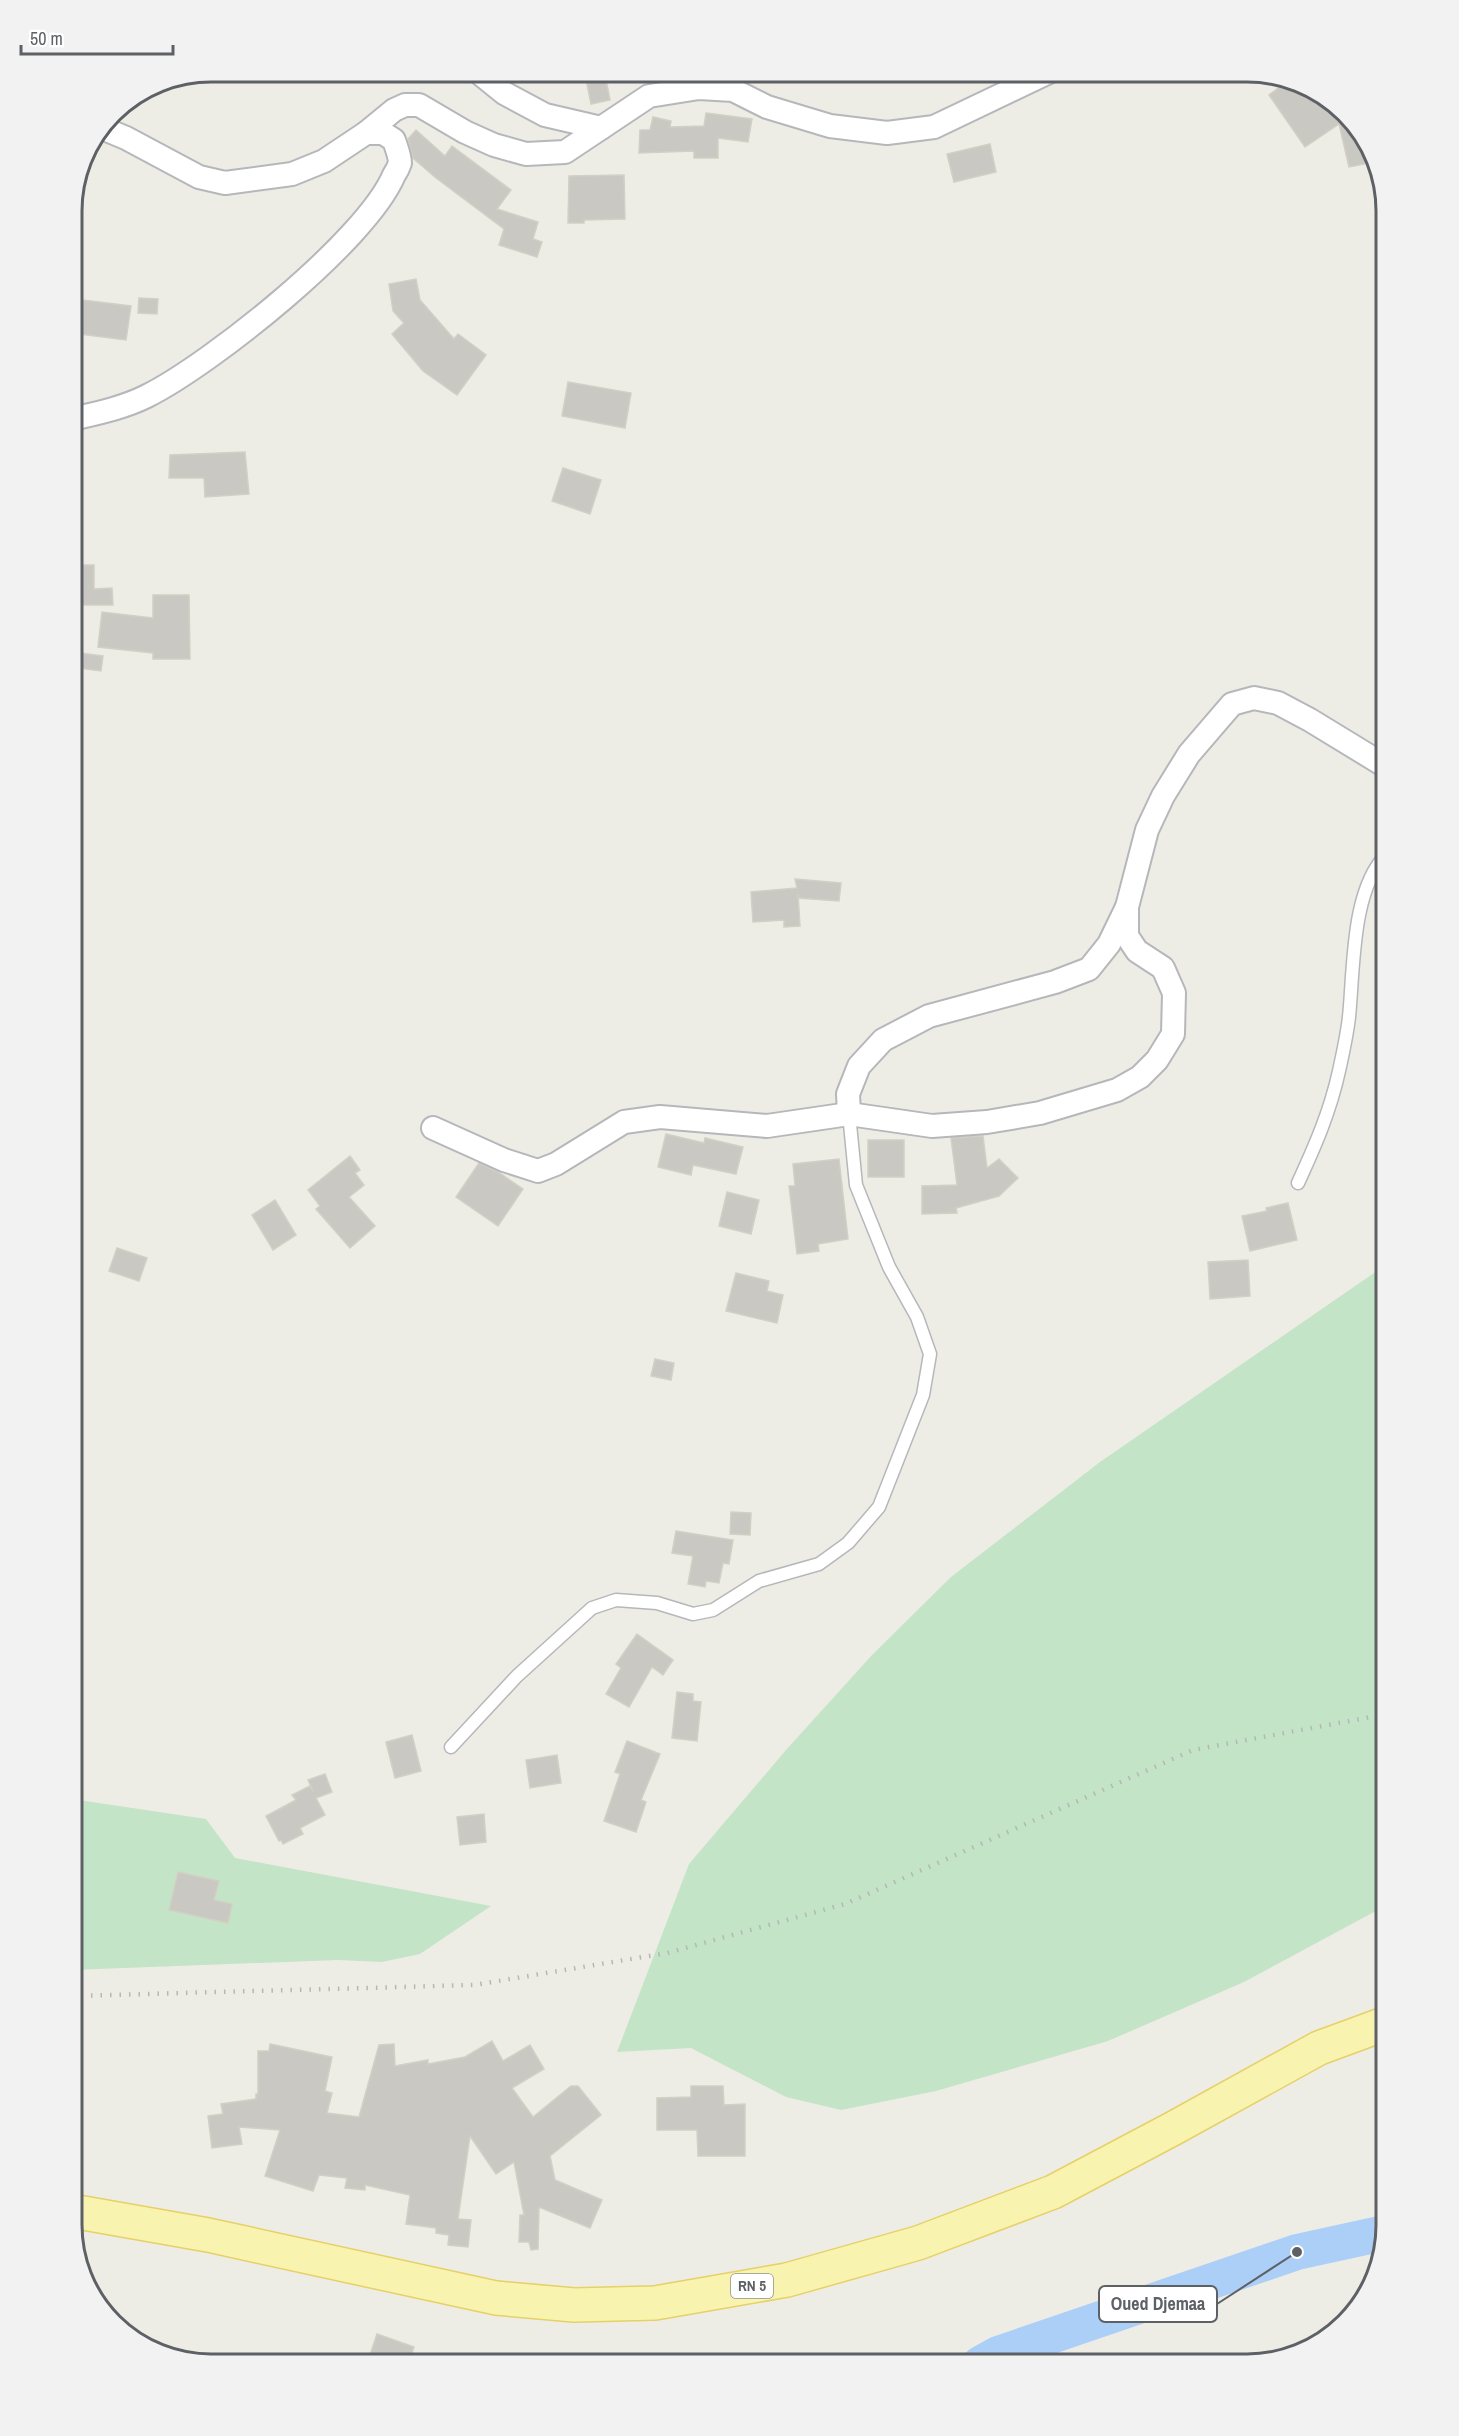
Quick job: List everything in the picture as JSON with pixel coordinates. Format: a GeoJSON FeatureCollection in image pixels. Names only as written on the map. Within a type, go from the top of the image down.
{"type":"FeatureCollection","features":[{"type":"Feature","properties":{"kind":"main road","name":"RN 5"},"geometry":{"type":"LineString","coordinates":[[82,2213],[208,2235],[496,2298],[574,2305],[655,2303],[798,2277],[918,2243],[1053,2192],[1319,2048],[1376,2027]]}},
{"type":"Feature","properties":{"kind":"street"},"geometry":{"type":"LineString","coordinates":[[492,83],[504,93],[544,115],[601,128]]}},
{"type":"Feature","properties":{"kind":"street"},"geometry":{"type":"LineString","coordinates":[[111,132],[199,177],[225,183],[292,174],[324,162],[394,110],[405,105],[419,105],[465,132],[494,145],[526,154],[565,152],[648,96],[699,88],[734,90],[766,107],[830,126],[887,134],[934,128],[1026,83]]}},
{"type":"Feature","properties":{"kind":"street"},"geometry":{"type":"LineString","coordinates":[[83,416],[111,410],[146,396],[184,374],[242,332],[291,291],[340,245],[371,211],[390,184],[400,163],[394,140],[383,133],[366,133]]}},
{"type":"Feature","properties":{"kind":"street"},"geometry":{"type":"LineString","coordinates":[[849,1114],[848,1094],[859,1066],[884,1040],[929,1016],[1055,982],[1089,969],[1109,944],[1127,907],[1147,830],[1163,796],[1189,754],[1232,704],[1254,698],[1278,703],[1376,760]]}},
{"type":"Feature","properties":{"kind":"street"},"geometry":{"type":"LineString","coordinates":[[433,1128],[504,1160],[538,1172],[556,1164],[624,1122],[660,1117],[767,1126],[849,1114],[932,1126],[987,1122],[1040,1113],[1117,1090],[1140,1077],[1157,1060],[1173,1034],[1174,993],[1162,968],[1137,951],[1127,936],[1127,907]]}},
{"type":"Feature","properties":{"kind":"lane"},"geometry":{"type":"LineString","coordinates":[[1298,1184],[1326,1122],[1339,1073],[1348,1021],[1356,934],[1365,895],[1376,868]]}},
{"type":"Feature","properties":{"kind":"lane"},"geometry":{"type":"LineString","coordinates":[[451,1747],[517,1676],[592,1608],[616,1600],[657,1603],[693,1614],[714,1610],[759,1581],[819,1564],[848,1543],[879,1508],[923,1395],[930,1354],[917,1317],[888,1267],[856,1185],[849,1114]]}},
{"type":"Feature","properties":{"kind":"green space"},"geometry":{"type":"Polygon","coordinates":[[[1376,1272],[1376,1911],[1244,1982],[1108,2041],[936,2091],[841,2110],[786,2097],[691,2048],[617,2052],[689,1864],[786,1750],[872,1655],[951,1577],[1100,1462],[1376,1272]]]}},
{"type":"Feature","properties":{"kind":"green space"},"geometry":{"type":"Polygon","coordinates":[[[82,1801],[206,1819],[235,1858],[491,1906],[420,1954],[382,1962],[338,1960],[82,1970],[82,1801]]]}},
{"type":"Feature","properties":{"kind":"building"},"geometry":{"type":"Polygon","coordinates":[[[587,83],[607,83],[610,100],[591,104],[587,83]]]}},
{"type":"Feature","properties":{"kind":"building"},"geometry":{"type":"Polygon","coordinates":[[[1280,87],[1319,104],[1344,127],[1355,140],[1367,163],[1349,167],[1339,124],[1305,147],[1269,95],[1280,87]]]}},
{"type":"Feature","properties":{"kind":"building"},"geometry":{"type":"Polygon","coordinates":[[[706,113],[752,119],[748,142],[718,138],[718,158],[694,158],[694,151],[639,153],[640,130],[650,130],[653,117],[671,121],[670,127],[704,126],[706,113]]]}},
{"type":"Feature","properties":{"kind":"building"},"geometry":{"type":"Polygon","coordinates":[[[416,130],[445,156],[452,146],[511,190],[497,209],[538,222],[533,239],[542,242],[537,257],[499,245],[504,229],[413,158],[408,139],[416,130]]]}},
{"type":"Feature","properties":{"kind":"building"},"geometry":{"type":"Polygon","coordinates":[[[990,144],[996,172],[954,182],[947,154],[990,144]]]}},
{"type":"Feature","properties":{"kind":"building"},"geometry":{"type":"Polygon","coordinates":[[[624,175],[625,219],[584,220],[584,223],[568,223],[569,176],[624,175]]]}},
{"type":"Feature","properties":{"kind":"building"},"geometry":{"type":"Polygon","coordinates":[[[416,279],[420,300],[454,339],[458,334],[486,355],[457,395],[423,371],[392,334],[404,323],[393,311],[389,284],[416,279]]]}},
{"type":"Feature","properties":{"kind":"building"},"geometry":{"type":"Polygon","coordinates":[[[139,298],[158,299],[157,314],[138,313],[139,298]]]}},
{"type":"Feature","properties":{"kind":"building"},"geometry":{"type":"Polygon","coordinates":[[[83,300],[131,306],[126,340],[83,334],[83,300]]]}},
{"type":"Feature","properties":{"kind":"building"},"geometry":{"type":"Polygon","coordinates":[[[568,382],[631,393],[625,428],[562,416],[568,382]]]}},
{"type":"Feature","properties":{"kind":"building"},"geometry":{"type":"Polygon","coordinates":[[[245,452],[249,494],[205,497],[204,478],[169,478],[170,455],[245,452]]]}},
{"type":"Feature","properties":{"kind":"building"},"geometry":{"type":"Polygon","coordinates":[[[563,468],[601,480],[590,514],[552,501],[563,468]]]}},
{"type":"Feature","properties":{"kind":"building"},"geometry":{"type":"Polygon","coordinates":[[[83,565],[94,565],[94,589],[112,588],[113,605],[83,605],[83,565]]]}},
{"type":"Feature","properties":{"kind":"building"},"geometry":{"type":"Polygon","coordinates":[[[153,595],[189,595],[190,659],[153,659],[153,653],[98,647],[102,612],[153,618],[153,595]]]}},
{"type":"Feature","properties":{"kind":"building"},"geometry":{"type":"Polygon","coordinates":[[[83,653],[103,656],[101,671],[83,668],[83,653]]]}},
{"type":"Feature","properties":{"kind":"building"},"geometry":{"type":"Polygon","coordinates":[[[795,879],[841,883],[839,901],[798,898],[800,926],[784,927],[784,920],[753,922],[751,892],[797,888],[795,879]]]}},
{"type":"Feature","properties":{"kind":"building"},"geometry":{"type":"Polygon","coordinates":[[[666,1134],[704,1143],[705,1138],[743,1147],[736,1174],[693,1165],[691,1175],[658,1167],[666,1134]]]}},
{"type":"Feature","properties":{"kind":"building"},"geometry":{"type":"Polygon","coordinates":[[[983,1136],[987,1168],[999,1159],[1018,1178],[999,1196],[956,1208],[957,1213],[922,1214],[922,1186],[957,1185],[951,1138],[983,1136]]]}},
{"type":"Feature","properties":{"kind":"building"},"geometry":{"type":"Polygon","coordinates":[[[868,1140],[904,1140],[904,1177],[868,1177],[868,1140]]]}},
{"type":"Feature","properties":{"kind":"building"},"geometry":{"type":"Polygon","coordinates":[[[350,1156],[360,1170],[355,1173],[364,1185],[349,1197],[375,1226],[350,1248],[316,1209],[320,1206],[308,1190],[350,1156]]]}},
{"type":"Feature","properties":{"kind":"building"},"geometry":{"type":"Polygon","coordinates":[[[839,1159],[848,1239],[818,1244],[819,1251],[797,1254],[789,1186],[795,1186],[793,1164],[839,1159]]]}},
{"type":"Feature","properties":{"kind":"building"},"geometry":{"type":"Polygon","coordinates":[[[479,1163],[498,1172],[523,1189],[498,1226],[456,1197],[479,1163]]]}},
{"type":"Feature","properties":{"kind":"building"},"geometry":{"type":"Polygon","coordinates":[[[727,1192],[759,1200],[751,1234],[719,1226],[727,1192]]]}},
{"type":"Feature","properties":{"kind":"building"},"geometry":{"type":"Polygon","coordinates":[[[275,1200],[296,1235],[273,1250],[252,1215],[275,1200]]]}},
{"type":"Feature","properties":{"kind":"building"},"geometry":{"type":"Polygon","coordinates":[[[1288,1203],[1297,1240],[1250,1251],[1242,1216],[1267,1211],[1266,1208],[1288,1203]]]}},
{"type":"Feature","properties":{"kind":"building"},"geometry":{"type":"Polygon","coordinates":[[[117,1248],[147,1258],[139,1281],[109,1271],[117,1248]]]}},
{"type":"Feature","properties":{"kind":"building"},"geometry":{"type":"Polygon","coordinates":[[[1248,1260],[1250,1296],[1210,1299],[1208,1262],[1248,1260]]]}},
{"type":"Feature","properties":{"kind":"building"},"geometry":{"type":"Polygon","coordinates":[[[736,1273],[769,1281],[767,1291],[783,1295],[777,1323],[726,1311],[736,1273]]]}},
{"type":"Feature","properties":{"kind":"building"},"geometry":{"type":"Polygon","coordinates":[[[655,1359],[674,1363],[671,1380],[651,1376],[655,1359]]]}},
{"type":"Feature","properties":{"kind":"building"},"geometry":{"type":"Polygon","coordinates":[[[731,1512],[751,1513],[750,1535],[730,1534],[731,1512]]]}},
{"type":"Feature","properties":{"kind":"building"},"geometry":{"type":"Polygon","coordinates":[[[676,1531],[733,1540],[729,1564],[723,1563],[719,1583],[706,1581],[705,1587],[688,1584],[693,1556],[672,1553],[676,1531]]]}},
{"type":"Feature","properties":{"kind":"building"},"geometry":{"type":"Polygon","coordinates":[[[637,1634],[673,1660],[663,1675],[652,1667],[629,1707],[606,1694],[621,1668],[616,1664],[637,1634]]]}},
{"type":"Feature","properties":{"kind":"building"},"geometry":{"type":"Polygon","coordinates":[[[677,1692],[693,1694],[693,1701],[701,1702],[697,1741],[672,1738],[677,1692]]]}},
{"type":"Feature","properties":{"kind":"building"},"geometry":{"type":"Polygon","coordinates":[[[412,1735],[421,1771],[395,1778],[386,1742],[412,1735]]]}},
{"type":"Feature","properties":{"kind":"building"},"geometry":{"type":"Polygon","coordinates":[[[627,1741],[660,1754],[641,1800],[646,1802],[636,1832],[604,1821],[620,1774],[615,1772],[627,1741]]]}},
{"type":"Feature","properties":{"kind":"building"},"geometry":{"type":"Polygon","coordinates":[[[557,1755],[561,1783],[530,1788],[526,1760],[557,1755]]]}},
{"type":"Feature","properties":{"kind":"building"},"geometry":{"type":"Polygon","coordinates":[[[325,1774],[332,1792],[316,1798],[325,1815],[300,1828],[303,1834],[283,1844],[281,1840],[279,1841],[266,1816],[296,1800],[292,1795],[310,1786],[313,1791],[308,1780],[325,1774]]]}},
{"type":"Feature","properties":{"kind":"building"},"geometry":{"type":"Polygon","coordinates":[[[484,1814],[486,1842],[460,1845],[457,1817],[484,1814]]]}},
{"type":"Feature","properties":{"kind":"building"},"geometry":{"type":"Polygon","coordinates":[[[178,1872],[219,1881],[214,1900],[232,1904],[228,1923],[169,1910],[178,1872]]]}},
{"type":"Feature","properties":{"kind":"building"},"geometry":{"type":"Polygon","coordinates":[[[492,2041],[503,2061],[530,2045],[544,2069],[512,2088],[533,2117],[571,2086],[578,2086],[601,2115],[550,2156],[555,2180],[602,2200],[590,2228],[539,2207],[538,2249],[531,2250],[529,2242],[519,2242],[520,2215],[524,2215],[514,2162],[496,2174],[470,2136],[458,2219],[471,2220],[468,2247],[448,2245],[449,2235],[436,2233],[436,2228],[406,2224],[410,2195],[365,2185],[365,2190],[345,2188],[347,2178],[319,2175],[313,2191],[265,2176],[280,2130],[239,2127],[242,2144],[212,2148],[208,2116],[223,2114],[221,2104],[256,2099],[258,2051],[269,2051],[270,2044],[332,2057],[325,2091],[332,2093],[327,2113],[359,2117],[379,2045],[394,2044],[395,2066],[428,2060],[428,2064],[465,2057],[492,2041]]]}},
{"type":"Feature","properties":{"kind":"building"},"geometry":{"type":"Polygon","coordinates":[[[691,2086],[723,2086],[724,2105],[745,2104],[745,2156],[698,2156],[697,2130],[657,2130],[657,2098],[691,2097],[691,2086]]]}},
{"type":"Feature","properties":{"kind":"building"},"geometry":{"type":"Polygon","coordinates":[[[377,2334],[414,2347],[412,2353],[371,2353],[377,2334]]]}},
{"type":"Feature","properties":{"kind":"waterway"},"geometry":{"type":"LineString","coordinates":[[999,2354],[1297,2252],[1375,2235]]}},
{"type":"Feature","properties":{"kind":"railway"},"geometry":{"type":"LineString","coordinates":[[82,1996],[474,1985],[667,1953],[845,1904],[1193,1750],[1376,1716]]}},
{"type":"Feature","properties":{"kind":"place","name":"Oued Djemaa"},"geometry":{"type":"Point","coordinates":[1297,2252]}}]}
